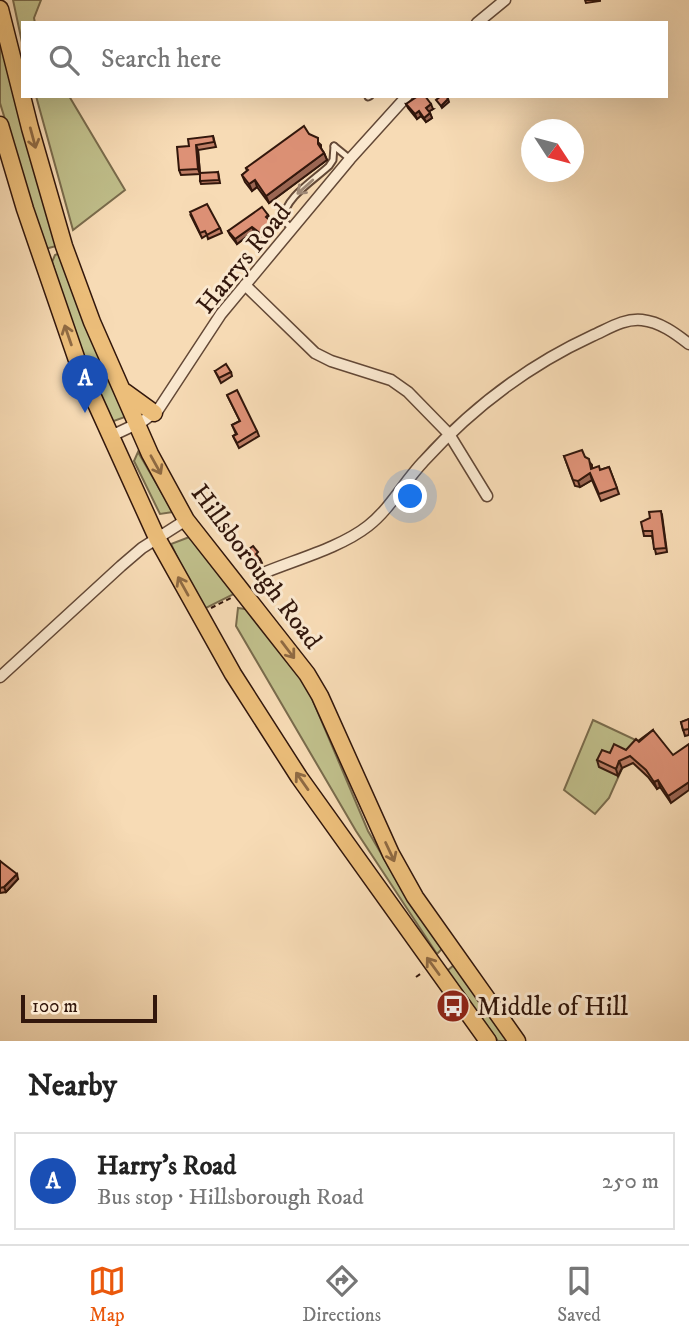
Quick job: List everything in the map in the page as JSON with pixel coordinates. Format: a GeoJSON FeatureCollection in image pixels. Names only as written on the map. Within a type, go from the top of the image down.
{"type":"FeatureCollection","features":[{"type":"Feature","properties":{"kind":"highway","name":"Hillsborough Road"},"geometry":{"type":"LineString","coordinates":[[0,9],[21,92]]}},
{"type":"Feature","properties":{"kind":"highway","name":"Hillsborough Road"},"geometry":{"type":"LineString","coordinates":[[22,98],[64,246],[92,322],[150,454],[186,520],[307,674],[320,696],[391,854],[415,897],[517,1041]]}},
{"type":"Feature","properties":{"kind":"highway"},"geometry":{"type":"LineString","coordinates":[[0,125],[25,209],[79,366],[109,438],[157,538],[233,674],[299,777],[488,1041]]}},
{"type":"Feature","properties":{"kind":"highway"},"geometry":{"type":"LineString","coordinates":[[121,388],[154,413]]}},
{"type":"Feature","properties":{"kind":"street"},"geometry":{"type":"LineString","coordinates":[[479,21],[505,0]]}},
{"type":"Feature","properties":{"kind":"street","name":"Harrys Road"},"geometry":{"type":"LineString","coordinates":[[109,438],[154,413],[172,392],[221,314],[350,159],[405,98]]}},
{"type":"Feature","properties":{"kind":"street"},"geometry":{"type":"LineString","coordinates":[[245,285],[315,354],[391,380],[408,391],[449,434],[487,496]]}},
{"type":"Feature","properties":{"kind":"street"},"geometry":{"type":"LineString","coordinates":[[261,574],[345,540],[365,528],[380,516],[421,464],[449,434],[477,409],[538,364],[617,324],[632,320],[656,324],[674,332],[689,344]]}},
{"type":"Feature","properties":{"kind":"street"},"geometry":{"type":"LineString","coordinates":[[0,677],[121,566],[186,520]]}},
{"type":"Feature","properties":{"kind":"lane"},"geometry":{"type":"LineString","coordinates":[[292,229],[284,220],[291,200],[329,166],[333,160],[334,146],[350,159]]}},
{"type":"Feature","properties":{"kind":"path"},"geometry":{"type":"LineString","coordinates":[[199,615],[243,591]]}},
{"type":"Feature","properties":{"kind":"shaded area"},"geometry":{"type":"Polygon","coordinates":[[[13,0],[41,0],[35,21],[21,21],[21,38],[13,0]]]}},
{"type":"Feature","properties":{"kind":"shaded area"},"geometry":{"type":"Polygon","coordinates":[[[0,35],[56,246],[45,249],[0,103],[0,35]]]}},
{"type":"Feature","properties":{"kind":"shaded area"},"geometry":{"type":"Polygon","coordinates":[[[37,98],[70,98],[125,190],[73,230],[37,98]]]}},
{"type":"Feature","properties":{"kind":"shaded area"},"geometry":{"type":"Polygon","coordinates":[[[60,253],[125,417],[111,422],[81,352],[52,262],[55,255],[60,253]]]}},
{"type":"Feature","properties":{"kind":"shaded area"},"geometry":{"type":"Polygon","coordinates":[[[138,452],[173,512],[160,514],[134,461],[138,452]]]}},
{"type":"Feature","properties":{"kind":"shaded area"},"geometry":{"type":"Polygon","coordinates":[[[192,536],[236,593],[202,610],[171,544],[192,536]]]}},
{"type":"Feature","properties":{"kind":"shaded area"},"geometry":{"type":"Polygon","coordinates":[[[238,608],[252,610],[303,677],[368,831],[410,903],[442,949],[437,954],[356,831],[236,626],[238,608]]]}},
{"type":"Feature","properties":{"kind":"shaded area"},"geometry":{"type":"Polygon","coordinates":[[[593,720],[640,742],[629,753],[609,798],[595,814],[564,790],[593,720]]]}},
{"type":"Feature","properties":{"kind":"shaded area"},"geometry":{"type":"Polygon","coordinates":[[[454,965],[509,1041],[498,1041],[447,971],[454,965]]]}},
{"type":"Feature","properties":{"kind":"building"},"geometry":{"type":"Polygon","coordinates":[[[415,98],[426,98],[431,104],[426,108],[430,113],[424,118],[419,111],[415,114],[406,104],[415,98]]]}},
{"type":"Feature","properties":{"kind":"building"},"geometry":{"type":"Polygon","coordinates":[[[438,98],[448,99],[441,106],[436,100],[438,98]]]}},
{"type":"Feature","properties":{"kind":"building"},"geometry":{"type":"Polygon","coordinates":[[[304,126],[309,134],[318,138],[318,144],[324,153],[266,196],[255,180],[249,184],[242,175],[248,170],[246,168],[304,126]]]}},
{"type":"Feature","properties":{"kind":"building"},"geometry":{"type":"Polygon","coordinates":[[[213,136],[214,142],[196,145],[198,169],[179,170],[177,147],[189,146],[188,139],[213,136]]]}},
{"type":"Feature","properties":{"kind":"building"},"geometry":{"type":"Polygon","coordinates":[[[218,172],[219,180],[200,181],[200,173],[218,172]]]}},
{"type":"Feature","properties":{"kind":"building"},"geometry":{"type":"Polygon","coordinates":[[[207,204],[220,228],[207,235],[205,231],[200,233],[190,212],[207,204]]]}},
{"type":"Feature","properties":{"kind":"building"},"geometry":{"type":"Polygon","coordinates":[[[262,207],[268,215],[266,217],[274,224],[264,236],[252,227],[235,239],[228,231],[262,207]]]}},
{"type":"Feature","properties":{"kind":"building"},"geometry":{"type":"Polygon","coordinates":[[[226,364],[231,372],[219,378],[215,371],[226,364]]]}},
{"type":"Feature","properties":{"kind":"building"},"geometry":{"type":"Polygon","coordinates":[[[237,390],[257,431],[237,443],[233,436],[237,434],[232,425],[240,421],[227,395],[237,390]]]}},
{"type":"Feature","properties":{"kind":"building"},"geometry":{"type":"Polygon","coordinates":[[[582,450],[589,459],[591,469],[609,467],[617,488],[599,494],[590,473],[578,481],[573,480],[564,456],[582,450]]]}},
{"type":"Feature","properties":{"kind":"building"},"geometry":{"type":"Polygon","coordinates":[[[661,511],[666,548],[654,549],[652,531],[643,531],[641,522],[650,518],[649,512],[661,511]]]}},
{"type":"Feature","properties":{"kind":"building"},"geometry":{"type":"Polygon","coordinates":[[[253,546],[260,559],[254,564],[245,552],[253,546]]]}},
{"type":"Feature","properties":{"kind":"building"},"geometry":{"type":"Polygon","coordinates":[[[689,719],[689,729],[683,730],[681,722],[689,719]]]}},
{"type":"Feature","properties":{"kind":"building"},"geometry":{"type":"Polygon","coordinates":[[[653,730],[673,755],[689,744],[689,782],[668,796],[658,780],[654,782],[646,770],[630,756],[619,761],[616,769],[597,760],[602,750],[610,753],[614,744],[626,750],[636,739],[639,742],[653,730]]]}},
{"type":"Feature","properties":{"kind":"building"},"geometry":{"type":"Polygon","coordinates":[[[0,861],[17,874],[0,888],[0,861]]]}},
{"type":"Feature","properties":{"kind":"place","name":"Harry's Road"},"geometry":{"type":"Point","coordinates":[85,413]}},
{"type":"Feature","properties":{"kind":"place","name":"Middle of Hill"},"geometry":{"type":"Point","coordinates":[453,1006]}}]}
